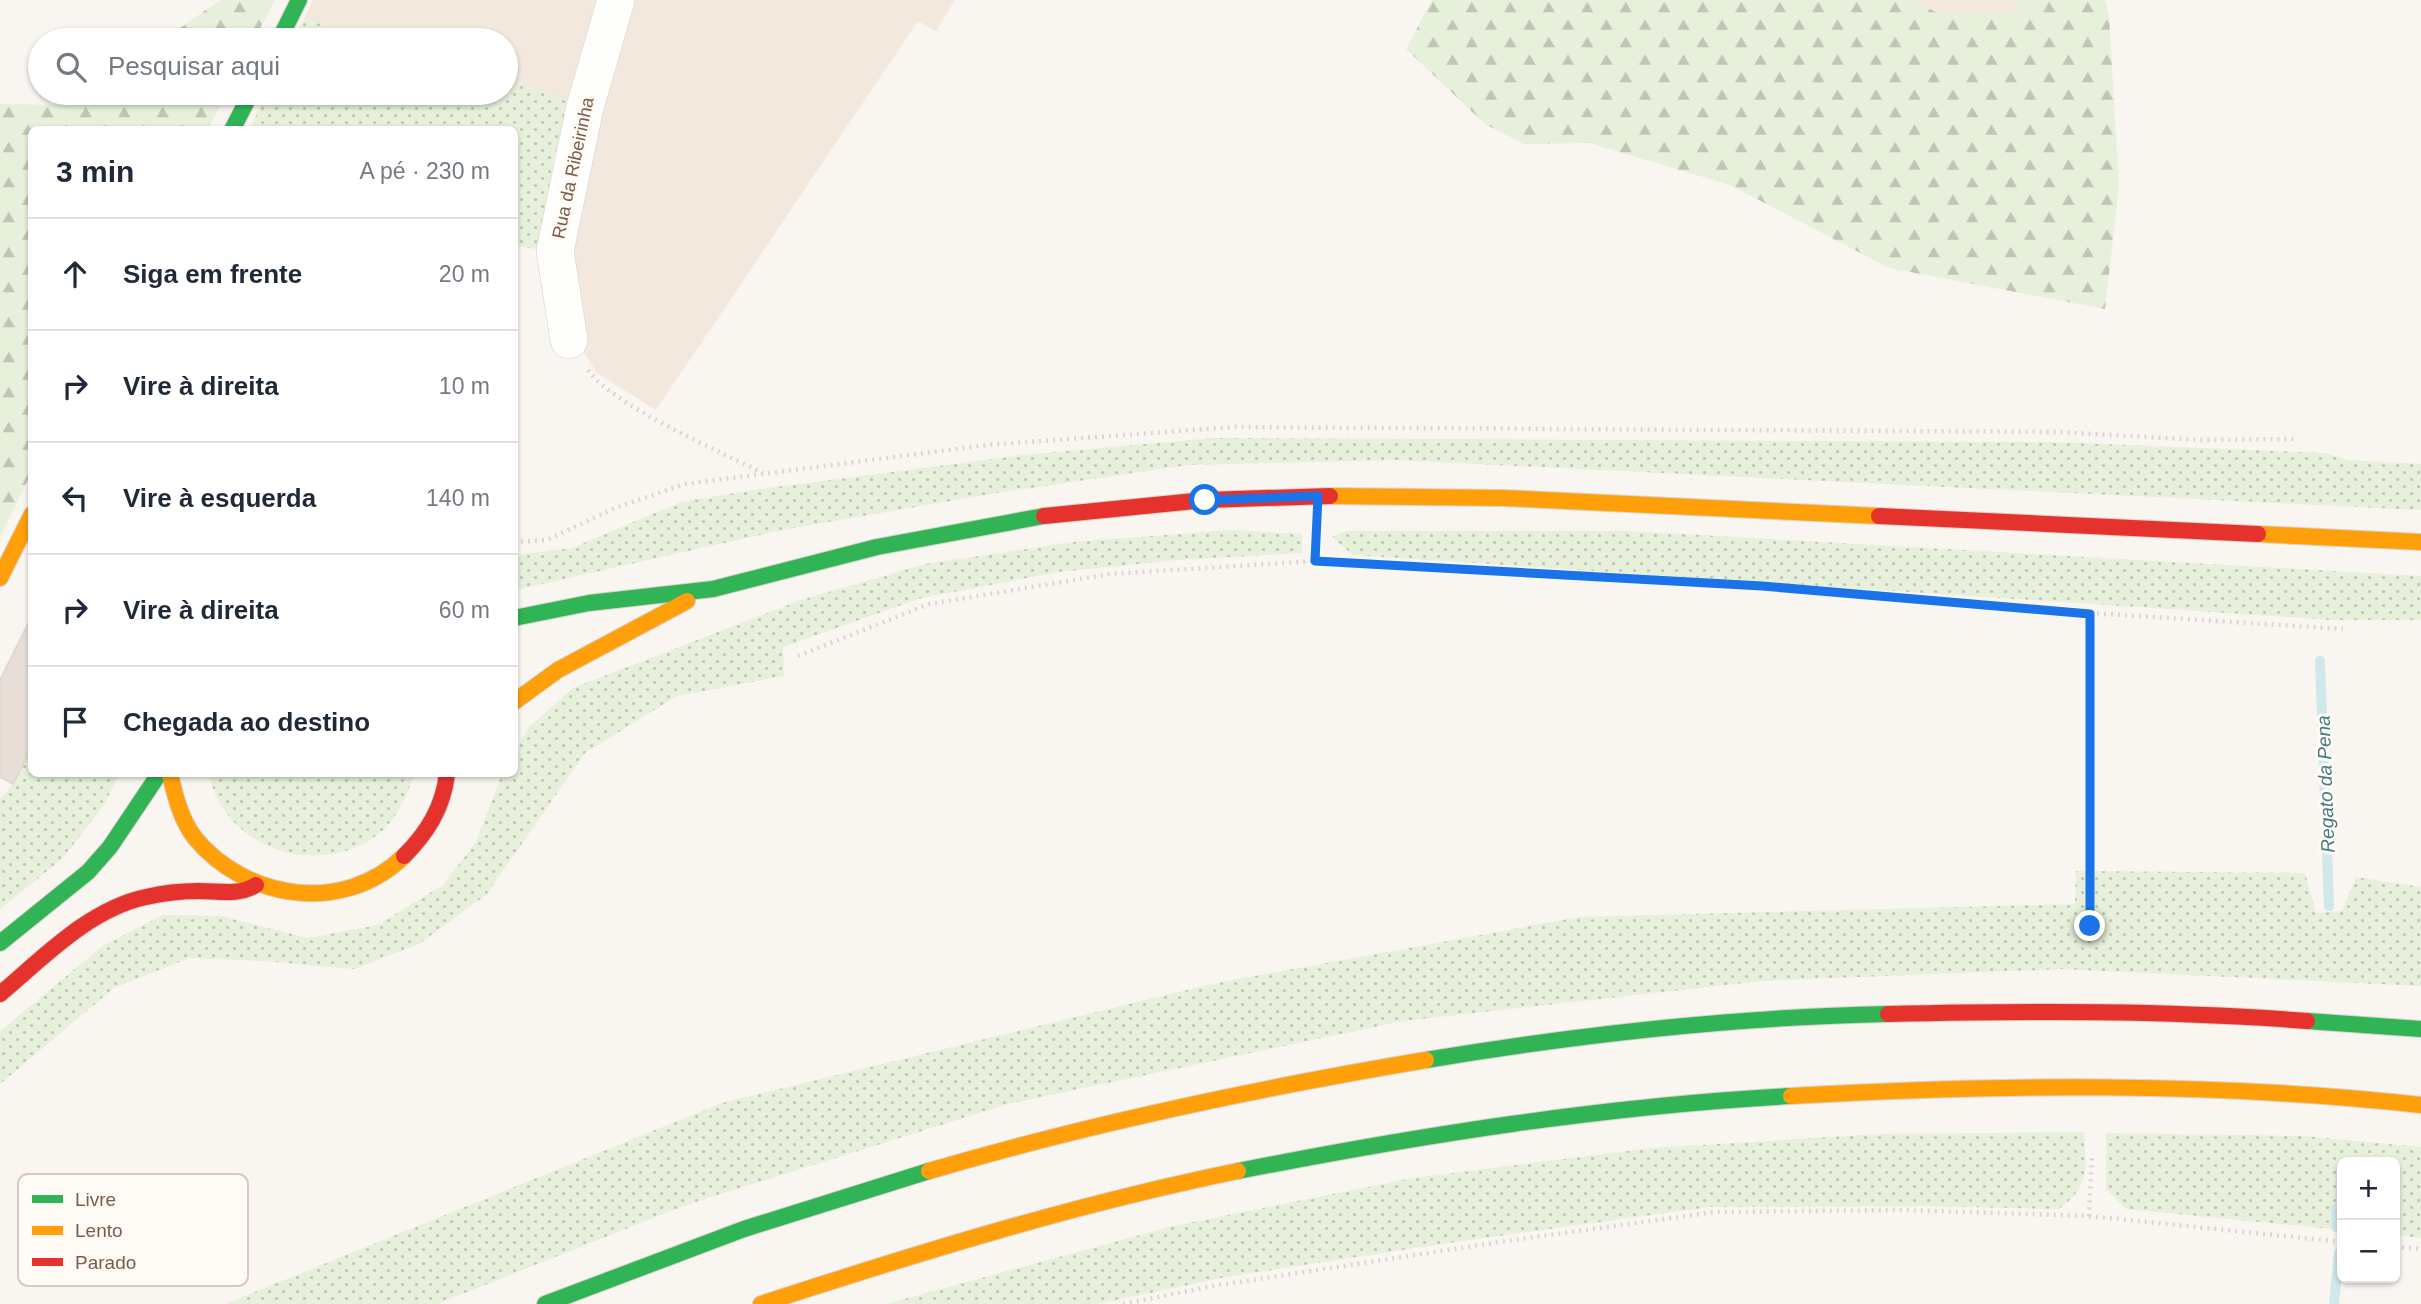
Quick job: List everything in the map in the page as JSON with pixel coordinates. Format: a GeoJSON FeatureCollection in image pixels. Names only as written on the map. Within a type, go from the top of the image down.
{"type":"FeatureCollection","features":[{"type":"Feature","properties":{"kind":"main road"},"geometry":{"type":"LineString","coordinates":[[285,28],[299,0]]}},
{"type":"Feature","properties":{"kind":"main road"},"geometry":{"type":"LineString","coordinates":[[234,126],[245,105]]}},
{"type":"Feature","properties":{"kind":"main road"},"geometry":{"type":"LineString","coordinates":[[518,617],[589,603],[713,589],[877,547],[1028,519],[1205,500],[1318,496],[1477,497],[1756,508],[2421,542]]}},
{"type":"Feature","properties":{"kind":"main road"},"geometry":{"type":"LineString","coordinates":[[0,578],[28,522]]}},
{"type":"Feature","properties":{"kind":"main road"},"geometry":{"type":"LineString","coordinates":[[518,699],[565,666],[651,618],[713,589]]}},
{"type":"Feature","properties":{"kind":"main road"},"geometry":{"type":"LineString","coordinates":[[0,943],[88,872],[110,847],[157,777]]}},
{"type":"Feature","properties":{"kind":"main road"},"geometry":{"type":"LineString","coordinates":[[171,777],[176,804],[195,838],[222,866],[256,885],[295,895],[336,893],[374,880],[407,856],[431,825],[447,780]]}},
{"type":"Feature","properties":{"kind":"main road"},"geometry":{"type":"LineString","coordinates":[[0,994],[86,926],[117,906],[150,896],[209,891],[233,894],[248,891],[256,885]]}},
{"type":"Feature","properties":{"kind":"main road"},"geometry":{"type":"LineString","coordinates":[[545,1304],[602,1280],[750,1227],[992,1153],[1092,1126],[1298,1080],[1501,1047],[1711,1024],[1928,1012],[2179,1013],[2315,1018],[2421,1029]]}},
{"type":"Feature","properties":{"kind":"main road"},"geometry":{"type":"LineString","coordinates":[[761,1304],[947,1244],[1065,1211],[1198,1179],[1444,1133],[1595,1112],[1831,1091],[2016,1086],[2250,1092],[2421,1105]]}},
{"type":"Feature","properties":{"kind":"street","name":"Rua da Ribeirinha"},"geometry":{"type":"LineString","coordinates":[[569,340],[555,251],[585,107],[616,0]]}},
{"type":"Feature","properties":{"kind":"path"},"geometry":{"type":"LineString","coordinates":[[569,340],[594,380],[647,414],[764,474]]}},
{"type":"Feature","properties":{"kind":"path"},"geometry":{"type":"LineString","coordinates":[[518,542],[547,540],[615,508],[685,484],[987,445],[1233,427],[2031,432],[2200,440],[2296,439]]}},
{"type":"Feature","properties":{"kind":"path"},"geometry":{"type":"LineString","coordinates":[[1315,561],[1318,496]]}},
{"type":"Feature","properties":{"kind":"path"},"geometry":{"type":"LineString","coordinates":[[797,656],[929,604],[1110,574],[1315,561],[1762,586],[2090,614],[2343,629]]}},
{"type":"Feature","properties":{"kind":"path"},"geometry":{"type":"LineString","coordinates":[[2090,614],[2090,926]]}},
{"type":"Feature","properties":{"kind":"path"},"geometry":{"type":"LineString","coordinates":[[2089,1216],[2092,1153]]}},
{"type":"Feature","properties":{"kind":"path"},"geometry":{"type":"LineString","coordinates":[[1123,1304],[1227,1284],[1715,1212],[1902,1210],[2089,1216],[2337,1241]]}},
{"type":"Feature","properties":{"kind":"path"},"geometry":{"type":"LineString","coordinates":[[2400,1247],[2421,1249]]}},
{"type":"Feature","properties":{"kind":"shaded area"},"geometry":{"type":"Polygon","coordinates":[[[313,0],[607,0],[570,100],[518,84],[518,28],[334,28],[304,19],[313,0]]]}},
{"type":"Feature","properties":{"kind":"shaded area"},"geometry":{"type":"Polygon","coordinates":[[[631,0],[955,0],[936,31],[918,21],[656,410],[597,373],[580,346],[568,248],[631,0]]]}},
{"type":"Feature","properties":{"kind":"shaded area"},"geometry":{"type":"Polygon","coordinates":[[[1914,0],[2015,0],[2020,13],[1939,14],[1914,0]]]}},
{"type":"Feature","properties":{"kind":"green space"},"geometry":{"type":"Polygon","coordinates":[[[220,0],[275,0],[260,28],[180,28],[220,0]]]}},
{"type":"Feature","properties":{"kind":"green space"},"geometry":{"type":"Polygon","coordinates":[[[1432,0],[1914,0],[1939,14],[2019,13],[2015,0],[2105,0],[2109,16],[2119,186],[2105,309],[1889,268],[1730,185],[1589,143],[1524,144],[1485,124],[1406,49],[1432,0]]]}},
{"type":"Feature","properties":{"kind":"green space"},"geometry":{"type":"Polygon","coordinates":[[[304,19],[334,28],[299,28],[304,19]]]}},
{"type":"Feature","properties":{"kind":"green space"},"geometry":{"type":"Polygon","coordinates":[[[518,84],[570,100],[554,158],[540,250],[518,246],[518,126],[251,126],[261,105],[518,105],[518,84]]]}},
{"type":"Feature","properties":{"kind":"green space"},"geometry":{"type":"Polygon","coordinates":[[[0,104],[221,105],[210,126],[28,126],[28,480],[0,536],[0,104]]]}},
{"type":"Feature","properties":{"kind":"green space"},"geometry":{"type":"Polygon","coordinates":[[[1212,438],[2052,442],[2326,453],[2348,460],[2421,464],[2421,510],[1394,460],[1188,465],[997,493],[782,530],[518,589],[518,555],[572,548],[681,502],[760,489],[1023,455],[1212,438]]]}},
{"type":"Feature","properties":{"kind":"green space"},"geometry":{"type":"Polygon","coordinates":[[[1231,530],[1302,534],[1302,553],[1177,560],[1059,572],[921,598],[783,647],[784,676],[677,696],[585,753],[486,895],[419,944],[354,969],[189,958],[114,988],[0,1084],[0,1031],[104,945],[163,915],[220,916],[308,938],[378,925],[443,885],[476,842],[501,777],[518,777],[518,746],[528,728],[573,688],[801,600],[925,564],[1073,542],[1231,530]]]}},
{"type":"Feature","properties":{"kind":"green space"},"geometry":{"type":"Polygon","coordinates":[[[1346,531],[1629,531],[2421,576],[2421,620],[2332,620],[1353,555],[1332,537],[1346,531]]]}},
{"type":"Feature","properties":{"kind":"green space"},"geometry":{"type":"Polygon","coordinates":[[[28,753],[28,777],[118,777],[104,805],[62,859],[0,909],[0,799],[13,784],[28,753]]]}},
{"type":"Feature","properties":{"kind":"green space"},"geometry":{"type":"Polygon","coordinates":[[[210,777],[413,777],[398,811],[383,830],[359,846],[333,854],[306,855],[280,850],[255,839],[234,823],[218,801],[210,777]]]}},
{"type":"Feature","properties":{"kind":"green space"},"geometry":{"type":"Polygon","coordinates":[[[2076,871],[2305,873],[2316,913],[2342,911],[2356,877],[2421,887],[2421,986],[2062,969],[1762,981],[1403,1021],[1008,1104],[686,1205],[437,1304],[225,1304],[722,1103],[1216,983],[1579,917],[2075,904],[2076,871]]]}},
{"type":"Feature","properties":{"kind":"green space"},"geometry":{"type":"Polygon","coordinates":[[[2084,1132],[2085,1166],[2082,1183],[2070,1200],[2059,1209],[1926,1206],[1710,1207],[1226,1277],[1098,1304],[886,1304],[1173,1226],[1413,1178],[1652,1148],[1880,1134],[2084,1132]]]}},
{"type":"Feature","properties":{"kind":"green space"},"geometry":{"type":"Polygon","coordinates":[[[2106,1133],[2303,1136],[2421,1147],[2421,1238],[2400,1236],[2400,1157],[2337,1157],[2337,1230],[2126,1209],[2106,1189],[2106,1133]]]}},
{"type":"Feature","properties":{"kind":"building"},"geometry":{"type":"Polygon","coordinates":[[[28,624],[28,755],[13,784],[0,777],[0,680],[28,624]]]}},
{"type":"Feature","properties":{"kind":"waterway","name":"Regato da Pena"},"geometry":{"type":"LineString","coordinates":[[2320,661],[2329,906]]}},
{"type":"Feature","properties":{"kind":"waterway","name":"Regato da Pena"},"geometry":{"type":"LineString","coordinates":[[2336,1209],[2336,1227]]}},
{"type":"Feature","properties":{"kind":"waterway","name":"Regato da Pena"},"geometry":{"type":"LineString","coordinates":[[2334,1304],[2337,1273]]}},
{"type":"Feature","properties":{"kind":"traffic: fast"},"geometry":{"type":"LineString","coordinates":[[285,28],[299,0]]}},
{"type":"Feature","properties":{"kind":"traffic: fast"},"geometry":{"type":"LineString","coordinates":[[234,126],[245,105]]}},
{"type":"Feature","properties":{"kind":"traffic: fast"},"geometry":{"type":"LineString","coordinates":[[518,617],[589,603],[713,589],[877,547],[1044,516]]}},
{"type":"Feature","properties":{"kind":"traffic: fast"},"geometry":{"type":"LineString","coordinates":[[0,943],[88,872],[110,847],[157,777]]}},
{"type":"Feature","properties":{"kind":"traffic: fast"},"geometry":{"type":"LineString","coordinates":[[1426,1060],[1540,1043],[1715,1023],[1888,1014]]}},
{"type":"Feature","properties":{"kind":"traffic: fast"},"geometry":{"type":"LineString","coordinates":[[2307,1021],[2421,1029]]}},
{"type":"Feature","properties":{"kind":"traffic: fast"},"geometry":{"type":"LineString","coordinates":[[1238,1171],[1513,1124],[1652,1107],[1791,1096]]}},
{"type":"Feature","properties":{"kind":"traffic: fast"},"geometry":{"type":"LineString","coordinates":[[545,1304],[744,1229],[929,1171]]}},
{"type":"Feature","properties":{"kind":"traffic: slow"},"geometry":{"type":"LineString","coordinates":[[1330,496],[1503,498],[1879,516]]}},
{"type":"Feature","properties":{"kind":"traffic: slow"},"geometry":{"type":"LineString","coordinates":[[0,578],[28,522]]}},
{"type":"Feature","properties":{"kind":"traffic: slow"},"geometry":{"type":"LineString","coordinates":[[2258,534],[2421,542]]}},
{"type":"Feature","properties":{"kind":"traffic: slow"},"geometry":{"type":"LineString","coordinates":[[518,699],[558,670],[687,601]]}},
{"type":"Feature","properties":{"kind":"traffic: slow"},"geometry":{"type":"LineString","coordinates":[[171,777],[182,816],[195,838],[216,859],[241,875],[268,886],[296,892],[325,893],[353,887],[380,875],[404,856]]}},
{"type":"Feature","properties":{"kind":"traffic: slow"},"geometry":{"type":"LineString","coordinates":[[929,1171],[1052,1137],[1176,1108],[1426,1060]]}},
{"type":"Feature","properties":{"kind":"traffic: slow"},"geometry":{"type":"LineString","coordinates":[[1791,1096],[1948,1089],[2106,1087],[2264,1092],[2421,1105]]}},
{"type":"Feature","properties":{"kind":"traffic: slow"},"geometry":{"type":"LineString","coordinates":[[761,1304],[998,1231],[1117,1199],[1238,1171]]}},
{"type":"Feature","properties":{"kind":"traffic: jam"},"geometry":{"type":"LineString","coordinates":[[1044,516],[1205,500],[1330,496]]}},
{"type":"Feature","properties":{"kind":"traffic: jam"},"geometry":{"type":"LineString","coordinates":[[1879,516],[2258,534]]}},
{"type":"Feature","properties":{"kind":"traffic: jam"},"geometry":{"type":"LineString","coordinates":[[404,856],[433,819],[442,798],[446,777]]}},
{"type":"Feature","properties":{"kind":"traffic: jam"},"geometry":{"type":"LineString","coordinates":[[0,994],[68,936],[86,923],[125,903],[165,893],[235,892],[256,885]]}},
{"type":"Feature","properties":{"kind":"traffic: jam"},"geometry":{"type":"LineString","coordinates":[[1888,1014],[2098,1012],[2307,1021]]}},
{"type":"Feature","properties":{"kind":"route"},"geometry":{"type":"LineString","coordinates":[[1205,500],[1318,496],[1315,561],[1762,586],[2090,614],[2090,926]]}}]}
